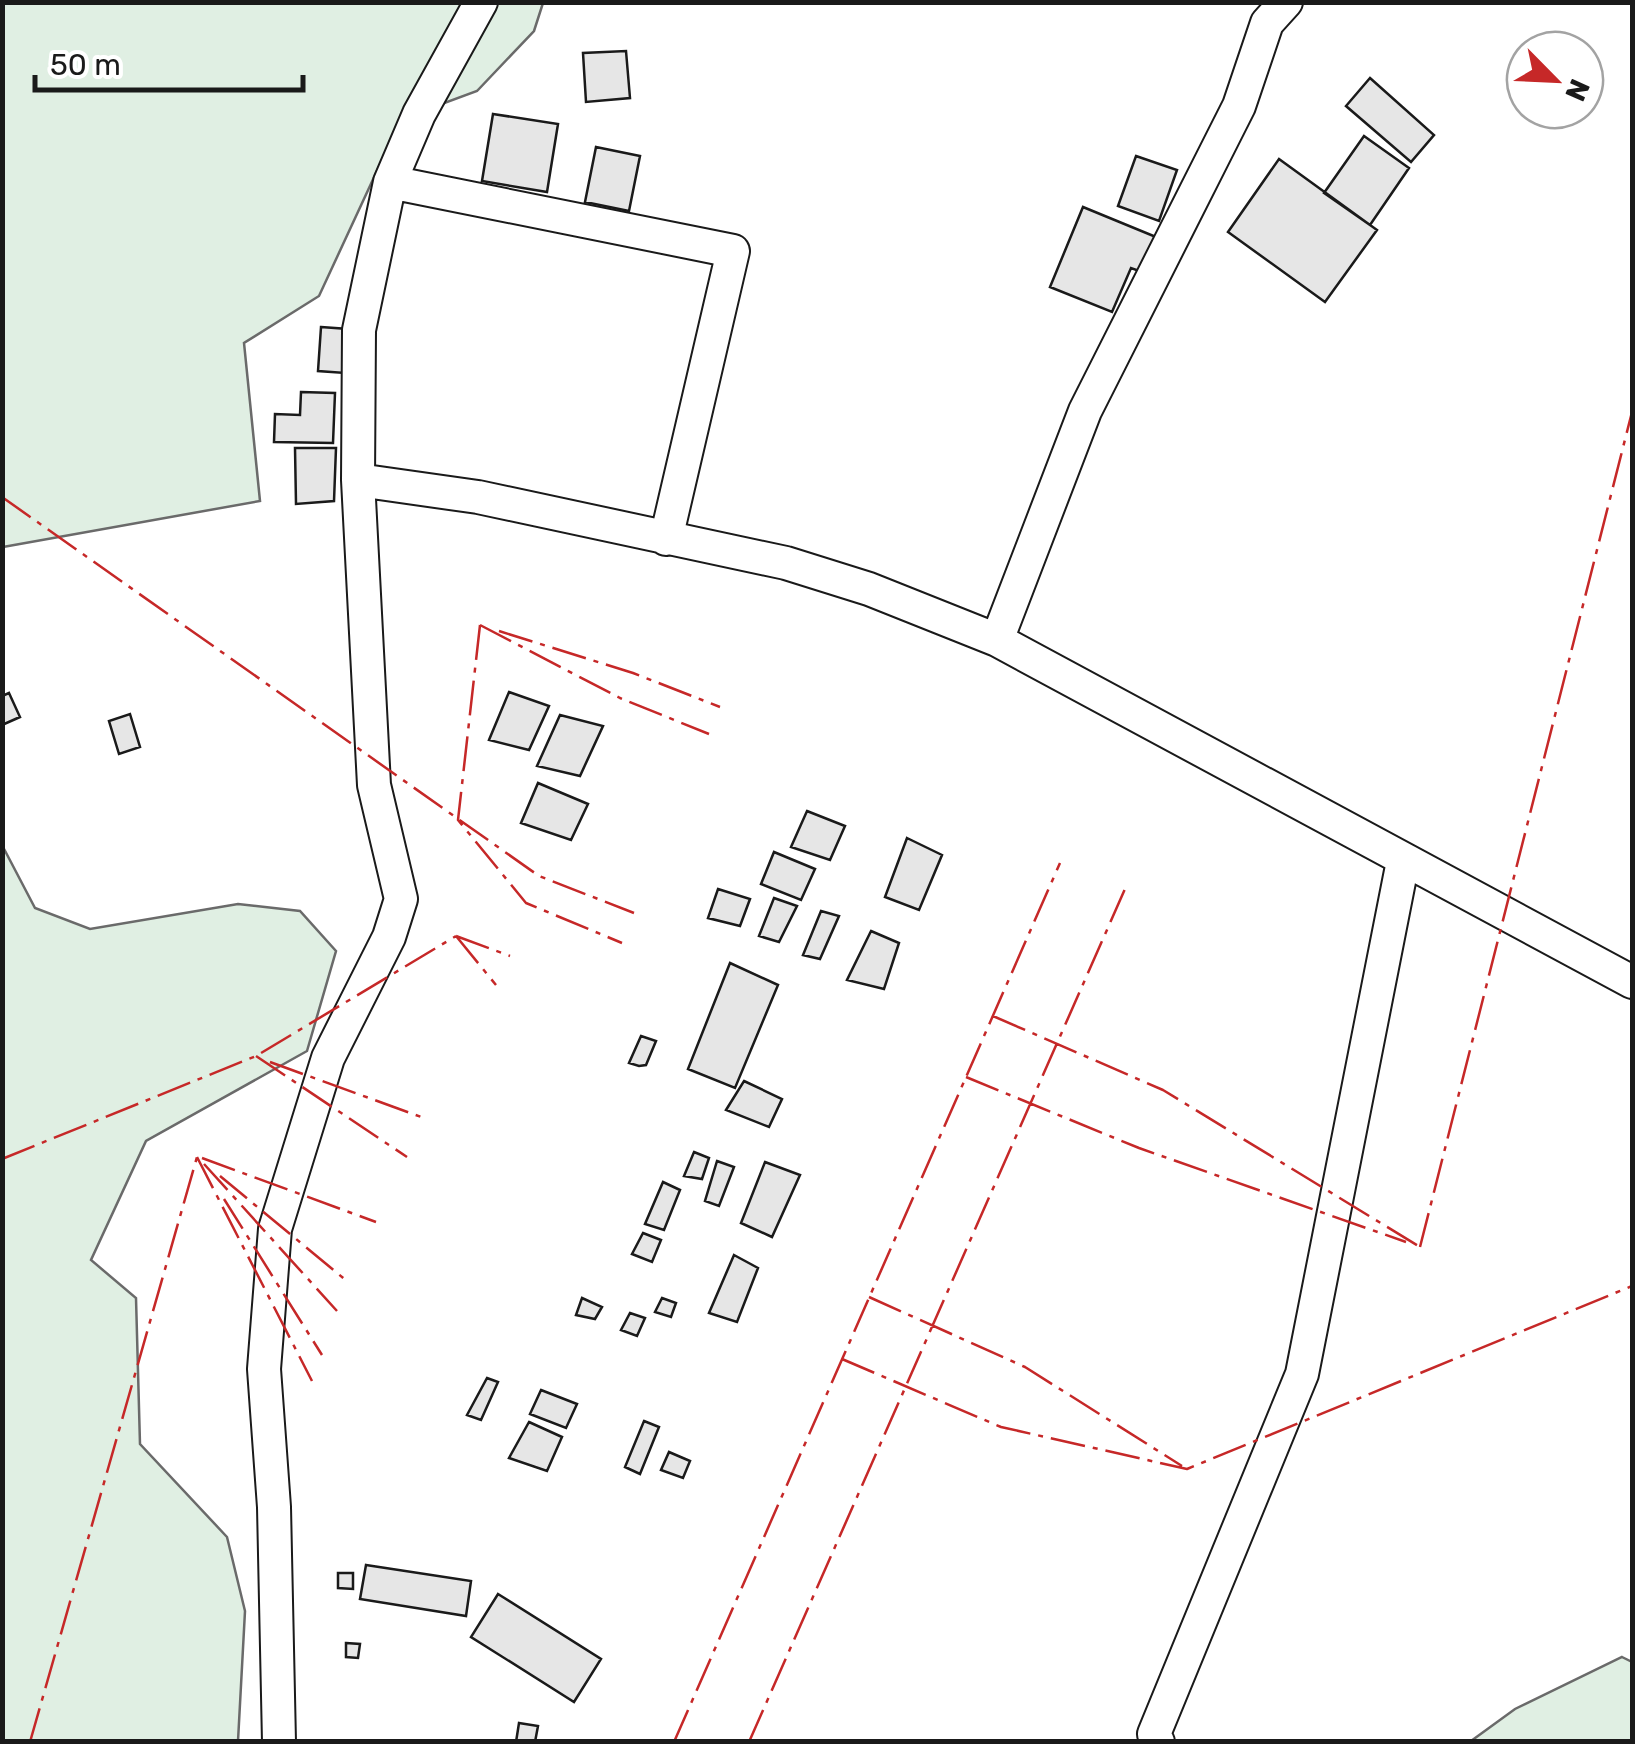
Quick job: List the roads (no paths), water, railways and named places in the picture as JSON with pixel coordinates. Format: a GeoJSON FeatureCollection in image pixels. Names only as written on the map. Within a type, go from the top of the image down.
{"type":"FeatureCollection","features":[{"type":"Feature","properties":{"kind":"street"},"geometry":{"type":"LineString","coordinates":[[279,1742],[274,1525],[264,1369],[275,1229],[328,1058],[389,937],[401,899],[374,786],[358,480],[359,330],[390,182],[418,114],[480,2]]}},
{"type":"Feature","properties":{"kind":"street"},"geometry":{"type":"LineString","coordinates":[[997,640],[1086,412],[1239,106],[1267,23],[1286,2]]}},
{"type":"Feature","properties":{"kind":"street"},"geometry":{"type":"LineString","coordinates":[[390,182],[732,250],[666,539]]}},
{"type":"Feature","properties":{"kind":"street"},"geometry":{"type":"LineString","coordinates":[[358,480],[478,497],[786,563],[869,589],[997,640],[1632,982]]}},
{"type":"Feature","properties":{"kind":"street"},"geometry":{"type":"LineString","coordinates":[[1158,1742],[1154,1734],[1302,1374],[1404,861]]}}]}
